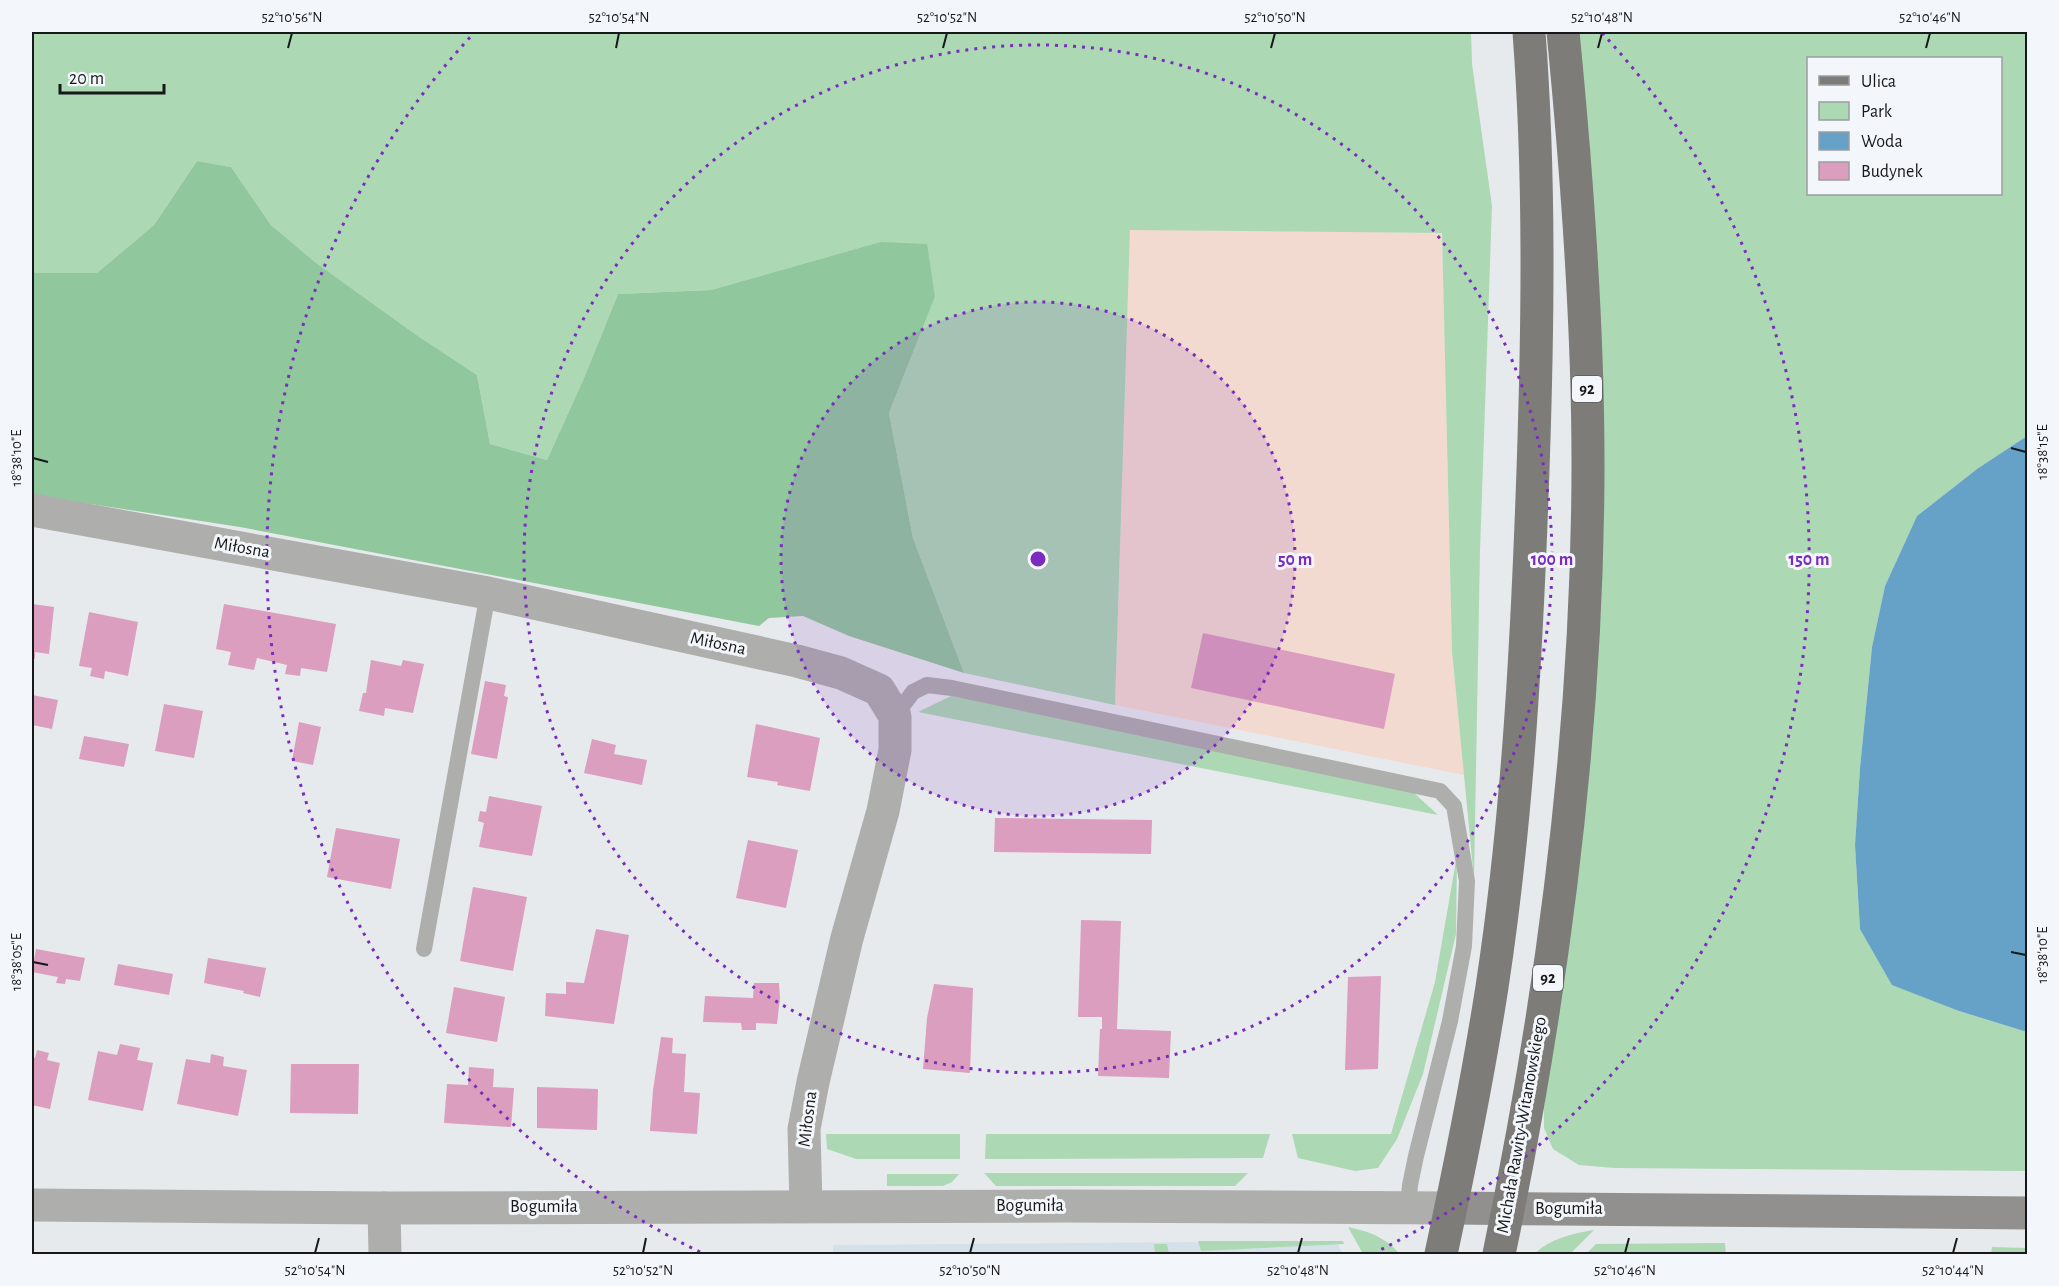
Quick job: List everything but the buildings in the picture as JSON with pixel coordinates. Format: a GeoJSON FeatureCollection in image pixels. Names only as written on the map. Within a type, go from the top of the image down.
{"type":"FeatureCollection","features":[{"type":"Feature","properties":{"kind":"main road"},"geometry":{"type":"LineString","coordinates":[[1442,1254],[1477,1080],[1492,985],[1514,791],[1525,660],[1537,337],[1535,161],[1528,32]]}},
{"type":"Feature","properties":{"kind":"main road","name":"Michała Rawity-Witanowskiego"},"geometry":{"type":"LineString","coordinates":[[1499,1254],[1529,1103],[1559,897],[1575,746],[1583,631],[1588,464],[1581,236],[1563,32]]}},
{"type":"Feature","properties":{"kind":"main road","name":"Bogumiła"},"geometry":{"type":"LineString","coordinates":[[1451,1208],[2028,1213]]}},
{"type":"Feature","properties":{"kind":"street","name":"Miłosna"},"geometry":{"type":"LineString","coordinates":[[32,510],[488,593],[797,661],[841,673],[879,690],[895,716],[895,750],[883,811],[847,938],[813,1082],[804,1129],[806,1206]]}},
{"type":"Feature","properties":{"kind":"street","name":"Bogumiła"},"geometry":{"type":"LineString","coordinates":[[32,1205],[384,1208],[806,1206],[1451,1208]]}},
{"type":"Feature","properties":{"kind":"street"},"geometry":{"type":"LineString","coordinates":[[384,1208],[385,1254]]}},
{"type":"Feature","properties":{"kind":"lane"},"geometry":{"type":"LineString","coordinates":[[424,949],[488,593]]}},
{"type":"Feature","properties":{"kind":"lane"},"geometry":{"type":"LineString","coordinates":[[895,716],[913,692],[920,688],[927,685],[952,688],[1440,790],[1454,806],[1467,881],[1464,946],[1450,1021],[1418,1145],[1408,1208]]}},
{"type":"Feature","properties":{"kind":"shaded area"},"geometry":{"type":"Polygon","coordinates":[[[1130,229],[1442,233],[1452,651],[1464,775],[1115,705],[1130,229]]]}},
{"type":"Feature","properties":{"kind":"shaded area"},"geometry":{"type":"Polygon","coordinates":[[[1336,1241],[1343,1254],[833,1254],[833,1245],[1336,1241]]]}},
{"type":"Feature","properties":{"kind":"green space"},"geometry":{"type":"Polygon","coordinates":[[[32,32],[1471,32],[1472,64],[1492,206],[1480,551],[1474,879],[1452,651],[1442,233],[1130,230],[1115,705],[964,673],[913,538],[889,413],[935,297],[880,242],[711,290],[618,294],[547,460],[490,444],[477,375],[415,334],[315,262],[271,225],[231,167],[197,161],[154,225],[97,273],[32,273],[32,32]]]}},
{"type":"Feature","properties":{"kind":"green space"},"geometry":{"type":"Polygon","coordinates":[[[1574,32],[2027,32],[2027,436],[1977,469],[1917,516],[1885,586],[1872,647],[1855,845],[1860,929],[1959,1011],[2027,1032],[2027,1171],[1614,1168],[1579,1165],[1553,1149],[1544,1128],[1553,1026],[1574,897],[1574,32]]]}},
{"type":"Feature","properties":{"kind":"green space"},"geometry":{"type":"Polygon","coordinates":[[[197,161],[231,167],[271,225],[315,262],[415,334],[477,375],[490,444],[547,460],[618,294],[711,290],[880,242],[927,244],[935,297],[889,413],[913,538],[964,673],[849,636],[803,616],[769,618],[759,626],[240,527],[32,495],[32,273],[97,273],[154,225],[197,161]]]}},
{"type":"Feature","properties":{"kind":"green space"},"geometry":{"type":"Polygon","coordinates":[[[951,696],[982,700],[1413,792],[1438,815],[918,712],[951,696]]]}},
{"type":"Feature","properties":{"kind":"green space"},"geometry":{"type":"Polygon","coordinates":[[[1457,855],[1456,934],[1423,1074],[1397,1139],[1378,1168],[1355,1171],[1298,1158],[1292,1134],[1391,1134],[1435,982],[1457,855]]]}},
{"type":"Feature","properties":{"kind":"green space"},"geometry":{"type":"Polygon","coordinates":[[[826,1134],[960,1134],[960,1159],[856,1159],[827,1149],[826,1134]]]}},
{"type":"Feature","properties":{"kind":"green space"},"geometry":{"type":"Polygon","coordinates":[[[986,1134],[1270,1134],[1263,1158],[985,1159],[986,1134]]]}},
{"type":"Feature","properties":{"kind":"green space"},"geometry":{"type":"Polygon","coordinates":[[[984,1173],[1248,1173],[1235,1186],[996,1186],[984,1173]]]}},
{"type":"Feature","properties":{"kind":"green space"},"geometry":{"type":"Polygon","coordinates":[[[887,1174],[959,1174],[952,1182],[943,1186],[887,1186],[887,1174]]]}},
{"type":"Feature","properties":{"kind":"green space"},"geometry":{"type":"Polygon","coordinates":[[[1348,1227],[1377,1236],[1400,1254],[1363,1254],[1348,1227]]]}},
{"type":"Feature","properties":{"kind":"green space"},"geometry":{"type":"Polygon","coordinates":[[[1594,1230],[1570,1254],[1534,1254],[1547,1244],[1562,1238],[1594,1230]]]}},
{"type":"Feature","properties":{"kind":"green space"},"geometry":{"type":"Polygon","coordinates":[[[1198,1241],[1343,1241],[1344,1244],[1201,1251],[1198,1241]]]}},
{"type":"Feature","properties":{"kind":"green space"},"geometry":{"type":"Polygon","coordinates":[[[1725,1243],[1726,1254],[1586,1254],[1596,1244],[1725,1243]]]}},
{"type":"Feature","properties":{"kind":"green space"},"geometry":{"type":"Polygon","coordinates":[[[1154,1244],[1167,1244],[1169,1254],[1155,1254],[1154,1244]]]}},
{"type":"Feature","properties":{"kind":"green space"},"geometry":{"type":"Polygon","coordinates":[[[1992,1247],[2027,1248],[2027,1254],[1991,1254],[1992,1247]]]}},
{"type":"Feature","properties":{"kind":"water"},"geometry":{"type":"Polygon","coordinates":[[[2027,436],[2027,1032],[1959,1011],[1892,985],[1860,929],[1855,845],[1872,647],[1885,586],[1917,516],[1977,469],[2027,436]]]}}]}
